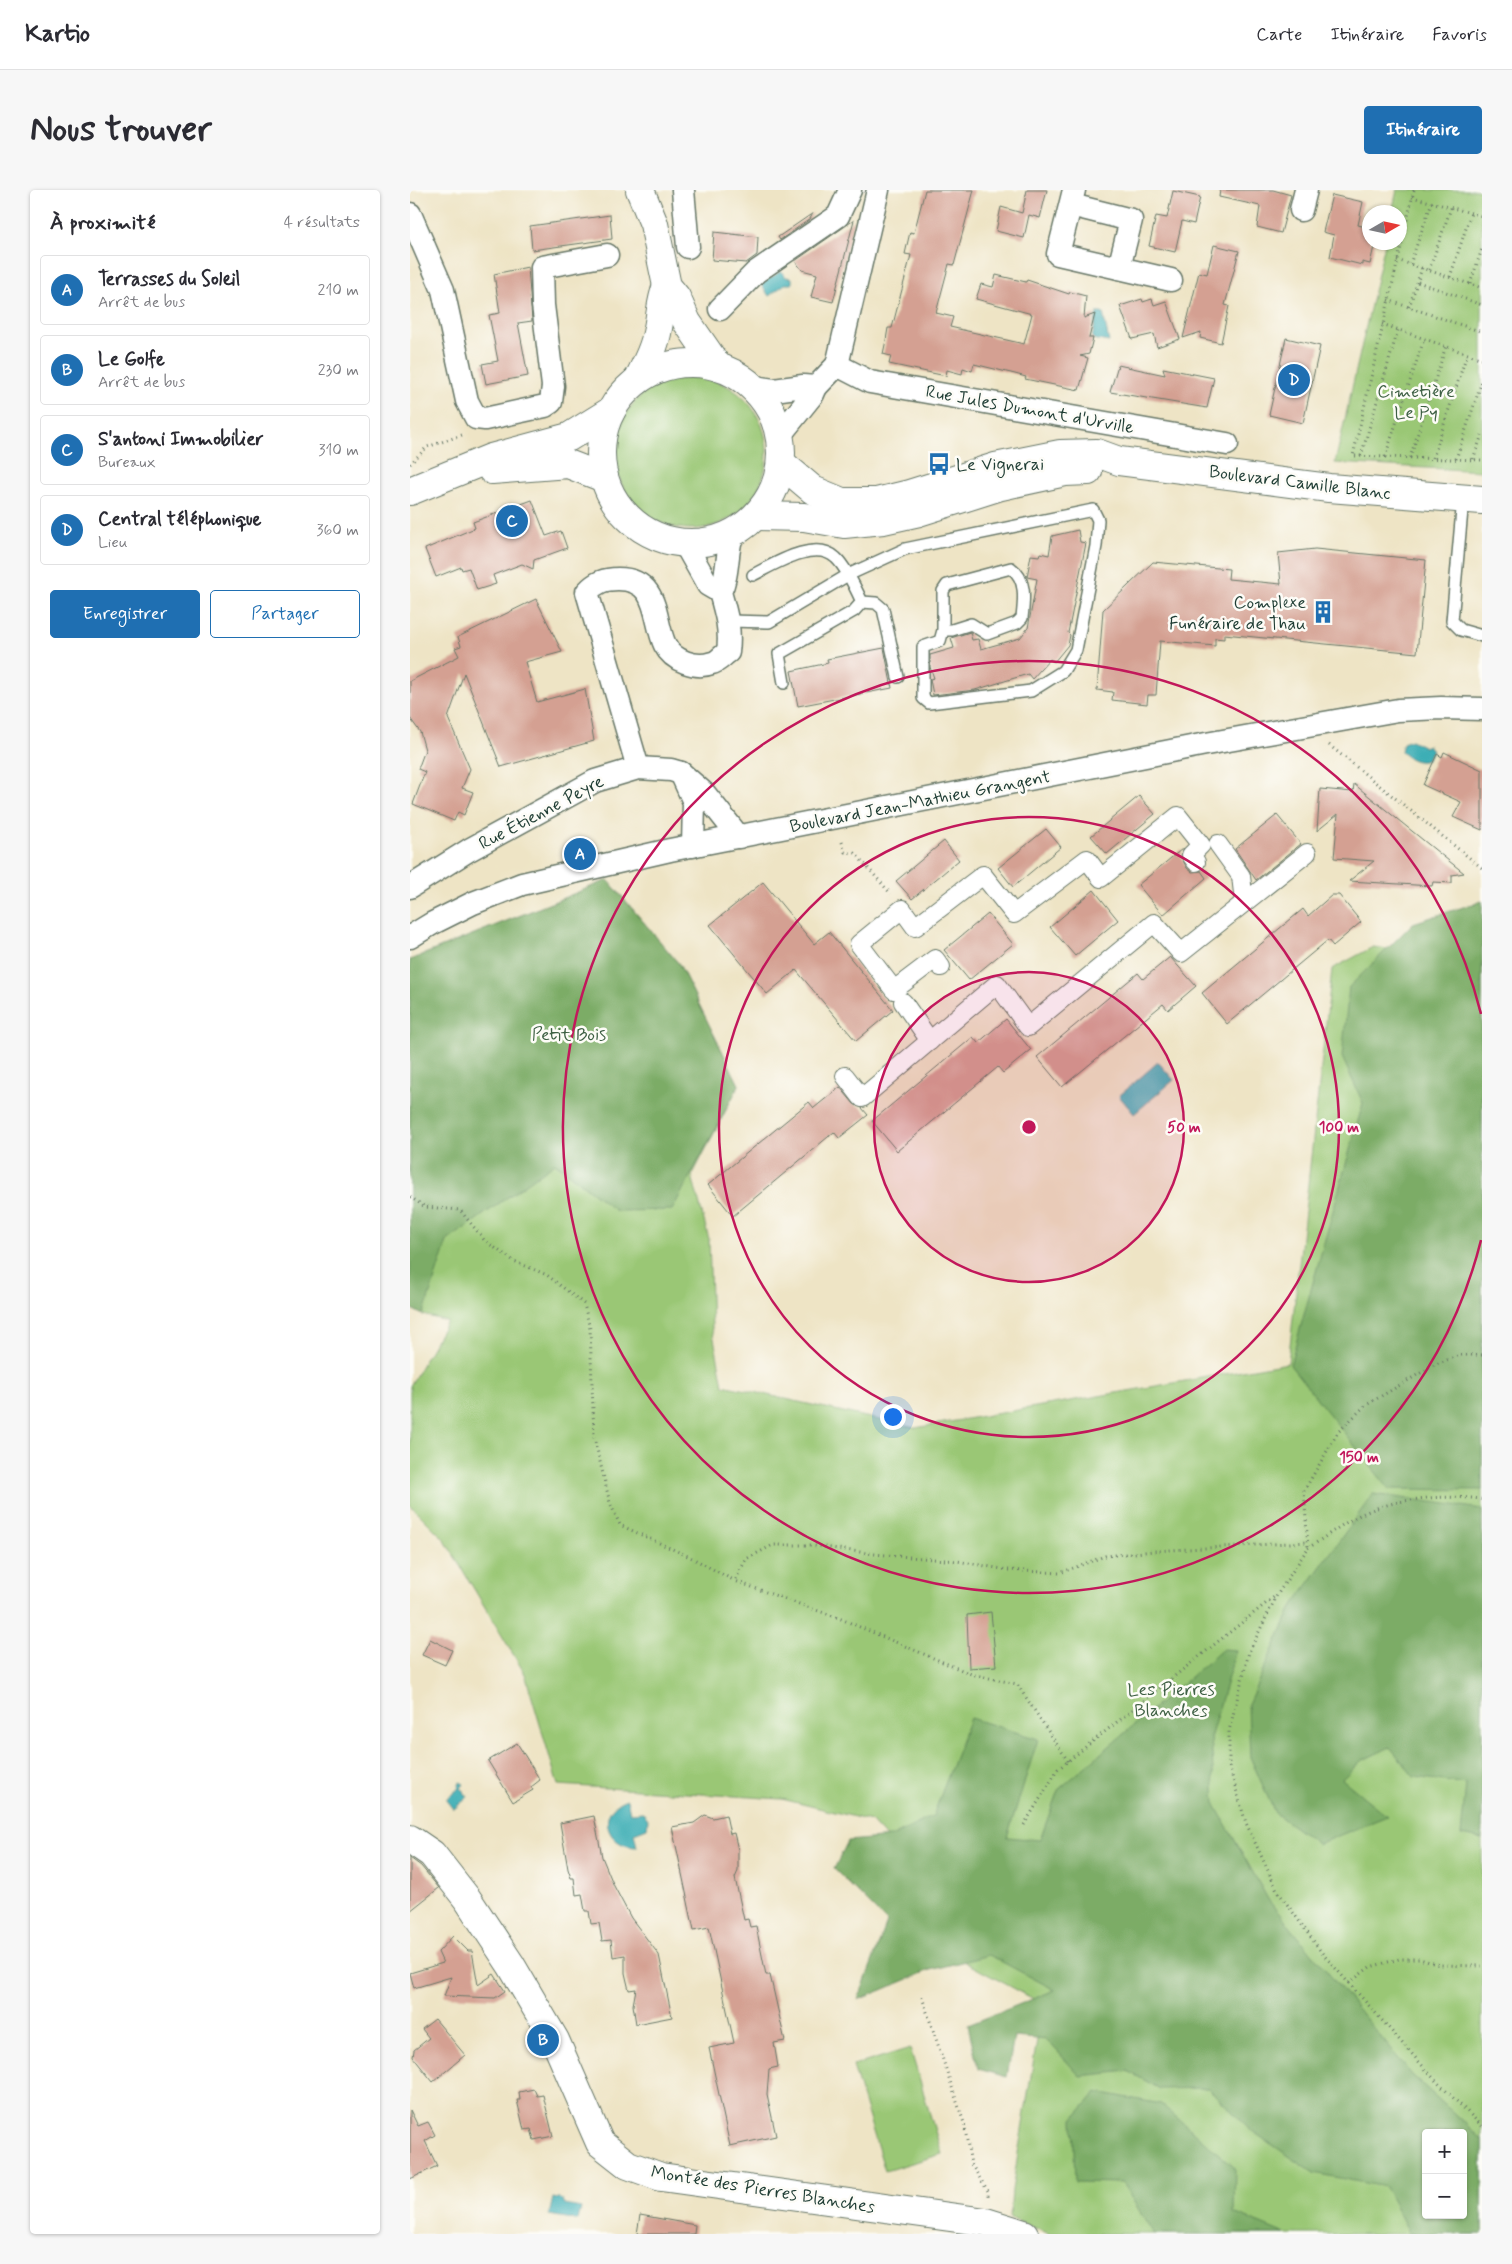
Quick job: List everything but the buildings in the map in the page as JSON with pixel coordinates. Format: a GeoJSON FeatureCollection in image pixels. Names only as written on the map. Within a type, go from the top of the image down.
{"type":"FeatureCollection","features":[{"type":"Feature","properties":{"kind":"main road"},"geometry":{"type":"LineString","coordinates":[[640,190],[654,224],[668,286],[676,296],[687,322],[718,366]]}},
{"type":"Feature","properties":{"kind":"main road"},"geometry":{"type":"LineString","coordinates":[[638,380],[649,358],[658,329],[661,300],[668,286]]}},
{"type":"Feature","properties":{"kind":"main road"},"geometry":{"type":"LineString","coordinates":[[690,362],[718,366],[737,375],[754,387],[770,409],[780,435],[782,463],[774,492],[757,516],[732,534],[709,542],[685,544],[658,538],[634,524],[616,503],[604,478],[602,448],[604,433],[611,411],[623,394],[638,380],[663,367],[690,362]]}},
{"type":"Feature","properties":{"kind":"main road"},"geometry":{"type":"LineString","coordinates":[[410,491],[491,458],[568,437],[611,411]]}},
{"type":"Feature","properties":{"kind":"main road","name":"Boulevard Camille Blanc"},"geometry":{"type":"LineString","coordinates":[[782,463],[813,490],[842,502],[876,502],[995,467],[1060,454],[1098,452],[1119,461],[1329,488],[1472,500]]}},
{"type":"Feature","properties":{"kind":"main road","name":"Boulevard Camille Blanc"},"geometry":{"type":"LineString","coordinates":[[757,516],[804,517],[844,524],[883,520],[919,512],[1001,486],[1065,472],[1100,470],[1119,461]]}},
{"type":"Feature","properties":{"kind":"main road"},"geometry":{"type":"LineString","coordinates":[[458,473],[568,464],[604,478]]}},
{"type":"Feature","properties":{"kind":"main road","name":"Montée des Pierres Blanches"},"geometry":{"type":"LineString","coordinates":[[410,1839],[432,1854],[468,1900],[511,1964],[555,2040],[600,2143],[628,2165],[660,2177],[986,2222],[1024,2234]]}},
{"type":"Feature","properties":{"kind":"street"},"geometry":{"type":"LineString","coordinates":[[683,190],[688,246]]}},
{"type":"Feature","properties":{"kind":"street"},"geometry":{"type":"LineString","coordinates":[[720,309],[756,272],[838,216],[850,190]]}},
{"type":"Feature","properties":{"kind":"street"},"geometry":{"type":"LineString","coordinates":[[780,435],[813,394],[816,387],[837,366],[878,190]]}},
{"type":"Feature","properties":{"kind":"street"},"geometry":{"type":"LineString","coordinates":[[1119,268],[1132,220],[1073,198],[1058,254],[1171,280]]}},
{"type":"Feature","properties":{"kind":"street"},"geometry":{"type":"LineString","coordinates":[[410,214],[443,290],[467,402],[476,418],[485,419],[545,406],[550,402],[553,386],[543,305],[542,267],[608,255]]}},
{"type":"Feature","properties":{"kind":"street","name":"Rue Jules Dumont d'Urville"},"geometry":{"type":"LineString","coordinates":[[837,366],[870,382],[1227,444]]}},
{"type":"Feature","properties":{"kind":"street"},"geometry":{"type":"LineString","coordinates":[[754,387],[774,390],[803,386],[816,387]]}},
{"type":"Feature","properties":{"kind":"street"},"geometry":{"type":"LineString","coordinates":[[638,768],[588,592],[597,583],[612,579],[624,579],[645,589],[655,607],[665,645],[680,660],[689,664],[713,663],[728,652],[730,638],[729,621],[720,592],[725,581],[727,550],[732,534]]}},
{"type":"Feature","properties":{"kind":"street"},"geometry":{"type":"LineString","coordinates":[[685,544],[708,585],[720,592]]}},
{"type":"Feature","properties":{"kind":"street","name":"Boulevard Jean-Mathieu Grangent"},"geometry":{"type":"LineString","coordinates":[[1441,708],[1482,715]]}},
{"type":"Feature","properties":{"kind":"street","name":"Boulevard Jean-Mathieu Grangent"},"geometry":{"type":"LineString","coordinates":[[410,937],[432,923],[473,903],[522,884],[693,846],[1206,744],[1398,710],[1482,709]]}},
{"type":"Feature","properties":{"kind":"street","name":"Rue Étienne Peyre"},"geometry":{"type":"LineString","coordinates":[[410,887],[470,850],[595,781],[638,768],[665,769],[681,773]]}},
{"type":"Feature","properties":{"kind":"street"},"geometry":{"type":"LineString","coordinates":[[681,773],[705,794],[740,837]]}},
{"type":"Feature","properties":{"kind":"street"},"geometry":{"type":"LineString","coordinates":[[681,773],[694,802],[693,846]]}},
{"type":"Feature","properties":{"kind":"street"},"geometry":{"type":"LineString","coordinates":[[941,967],[935,959],[894,990],[859,944],[902,909],[915,927],[983,876],[1014,914],[1087,860],[1101,878],[1178,816],[1201,845],[1190,855],[1196,862]]}},
{"type":"Feature","properties":{"kind":"street"},"geometry":{"type":"LineString","coordinates":[[1218,844],[1241,876],[1244,902]]}},
{"type":"Feature","properties":{"kind":"street"},"geometry":{"type":"LineString","coordinates":[[845,1076],[862,1098],[997,984],[1028,1027],[1154,923],[1181,953],[1307,853]]}},
{"type":"Feature","properties":{"kind":"street"},"geometry":{"type":"LineString","coordinates":[[903,1002],[930,1041]]}},
{"type":"Feature","properties":{"kind":"lane"},"geometry":{"type":"LineString","coordinates":[[1472,500],[1452,621],[1462,630],[1482,636]]}},
{"type":"Feature","properties":{"kind":"lane"},"geometry":{"type":"LineString","coordinates":[[729,621],[768,622],[848,575],[905,549],[1093,510],[1098,520],[1096,546],[1076,650],[1063,671],[1031,691],[929,703],[923,698],[923,647],[940,641],[943,630],[943,591],[948,586],[1011,568],[1018,573],[1024,593],[1022,618],[1017,623],[987,634],[971,624],[952,630],[943,630]]}},
{"type":"Feature","properties":{"kind":"lane"},"geometry":{"type":"LineString","coordinates":[[753,575],[799,552],[819,551],[836,557],[862,602]]}},
{"type":"Feature","properties":{"kind":"lane"},"geometry":{"type":"LineString","coordinates":[[862,602],[876,603],[883,609],[898,677]]}},
{"type":"Feature","properties":{"kind":"lane"},"geometry":{"type":"LineString","coordinates":[[784,683],[779,654],[854,611],[862,602]]}},
{"type":"Feature","properties":{"kind":"path"},"geometry":{"type":"LineString","coordinates":[[1414,190],[1352,456],[1482,460]]}},
{"type":"Feature","properties":{"kind":"path"},"geometry":{"type":"LineString","coordinates":[[1412,197],[1482,216]]}},
{"type":"Feature","properties":{"kind":"path"},"geometry":{"type":"LineString","coordinates":[[1410,264],[1432,202]]}},
{"type":"Feature","properties":{"kind":"path"},"geometry":{"type":"LineString","coordinates":[[1429,270],[1452,208]]}},
{"type":"Feature","properties":{"kind":"path"},"geometry":{"type":"LineString","coordinates":[[1450,277],[1471,213]]}},
{"type":"Feature","properties":{"kind":"path"},"geometry":{"type":"LineString","coordinates":[[1470,284],[1482,249]]}},
{"type":"Feature","properties":{"kind":"path"},"geometry":{"type":"LineString","coordinates":[[1397,260],[1482,288]]}},
{"type":"Feature","properties":{"kind":"path"},"geometry":{"type":"LineString","coordinates":[[1409,307],[1422,268]]}},
{"type":"Feature","properties":{"kind":"path"},"geometry":{"type":"LineString","coordinates":[[1418,282],[1482,305]]}},
{"type":"Feature","properties":{"kind":"path"},"geometry":{"type":"LineString","coordinates":[[1388,300],[1482,332]]}},
{"type":"Feature","properties":{"kind":"path"},"geometry":{"type":"LineString","coordinates":[[1382,324],[1482,359]]}},
{"type":"Feature","properties":{"kind":"path"},"geometry":{"type":"LineString","coordinates":[[1361,456],[1398,330]]}},
{"type":"Feature","properties":{"kind":"path"},"geometry":{"type":"LineString","coordinates":[[1386,457],[1424,339]]}},
{"type":"Feature","properties":{"kind":"path"},"geometry":{"type":"LineString","coordinates":[[1410,458],[1446,346]]}},
{"type":"Feature","properties":{"kind":"path"},"geometry":{"type":"LineString","coordinates":[[1434,458],[1467,354]]}},
{"type":"Feature","properties":{"kind":"path"},"geometry":{"type":"LineString","coordinates":[[1456,459],[1482,381]]}},
{"type":"Feature","properties":{"kind":"path"},"geometry":{"type":"LineString","coordinates":[[1473,459],[1482,435]]}},
{"type":"Feature","properties":{"kind":"path"},"geometry":{"type":"LineString","coordinates":[[1308,726],[1482,868]]}},
{"type":"Feature","properties":{"kind":"path"},"geometry":{"type":"LineString","coordinates":[[842,842],[845,852],[855,853],[888,890]]}},
{"type":"Feature","properties":{"kind":"path"},"geometry":{"type":"LineString","coordinates":[[410,1197],[424,1207],[460,1210],[485,1241],[514,1261],[547,1275],[584,1304],[590,1328],[594,1437],[610,1503],[620,1525],[692,1558],[736,1581],[849,1623],[971,1674],[1017,1684],[1068,1761]]}},
{"type":"Feature","properties":{"kind":"path"},"geometry":{"type":"LineString","coordinates":[[1308,1548],[1304,1491],[1338,1432],[1366,1405],[1436,1364],[1460,1355],[1482,1355]]}},
{"type":"Feature","properties":{"kind":"path"},"geometry":{"type":"LineString","coordinates":[[1482,1499],[1459,1496],[1408,1500],[1364,1514],[1308,1548],[1277,1595],[1249,1652],[1229,1731],[1229,1766],[1246,1823],[1277,1890],[1322,1953],[1437,2082],[1482,2126]]}},
{"type":"Feature","properties":{"kind":"path"},"geometry":{"type":"LineString","coordinates":[[736,1581],[746,1559],[773,1545],[810,1545],[874,1554],[957,1562],[1008,1570],[1060,1573],[1105,1556],[1154,1551],[1307,1542]]}},
{"type":"Feature","properties":{"kind":"path"},"geometry":{"type":"LineString","coordinates":[[1024,1825],[1058,1769],[1277,1595]]}},
{"type":"Feature","properties":{"kind":"path"},"geometry":{"type":"LineString","coordinates":[[1349,1983],[1370,1967],[1399,1959],[1420,1959],[1439,1965],[1482,1966]]}},
{"type":"Feature","properties":{"kind":"path"},"geometry":{"type":"LineString","coordinates":[[922,1997],[964,2123],[971,2164],[988,2191],[986,2222]]}},
{"type":"Feature","properties":{"kind":"green space","name":"Cimetière Le Py"},"geometry":{"type":"Polygon","coordinates":[[[1397,190],[1482,190],[1482,471],[1335,463],[1383,250],[1407,250],[1407,205],[1394,205],[1397,190]]]}},
{"type":"Feature","properties":{"kind":"green space"},"geometry":{"type":"Polygon","coordinates":[[[691,377],[706,378],[720,382],[733,389],[745,399],[755,411],[762,424],[766,438],[766,468],[762,482],[755,495],[745,507],[733,517],[720,524],[706,528],[691,529],[676,528],[662,524],[649,517],[637,507],[627,495],[620,482],[616,468],[615,453],[616,438],[620,424],[627,411],[637,399],[649,389],[662,382],[676,378],[691,377]]]}},
{"type":"Feature","properties":{"kind":"green space","name":"Les Pierres Blanches"},"geometry":{"type":"Polygon","coordinates":[[[608,880],[679,964],[739,1085],[692,1176],[709,1239],[712,1328],[723,1385],[915,1428],[1288,1363],[1332,969],[1373,947],[1482,961],[1482,2234],[1050,2234],[1010,2218],[1012,2190],[1043,2004],[901,1928],[904,1857],[871,1821],[782,1799],[558,1785],[525,1674],[444,1539],[410,1505],[410,1386],[447,1321],[423,1315],[410,1308],[410,960],[608,880]]]}},
{"type":"Feature","properties":{"kind":"green space","name":"Petit Bois"},"geometry":{"type":"Polygon","coordinates":[[[608,880],[679,964],[739,1085],[672,1210],[616,1211],[555,1163],[447,1241],[423,1315],[410,1308],[410,960],[608,880]]]}},
{"type":"Feature","properties":{"kind":"green space"},"geometry":{"type":"Polygon","coordinates":[[[1482,901],[1482,1490],[1389,1489],[1290,1365],[1363,1103],[1342,1057],[1349,987],[1413,923],[1482,901]]]}},
{"type":"Feature","properties":{"kind":"green space"},"geometry":{"type":"Polygon","coordinates":[[[1373,1494],[1482,1509],[1482,1839],[1461,1835],[1466,1784],[1414,1777],[1390,1747],[1361,1761],[1342,1779],[1387,1816],[1318,1844],[1275,1813],[1250,1757],[1248,1704],[1293,1605],[1373,1494]]]}},
{"type":"Feature","properties":{"kind":"green space"},"geometry":{"type":"Polygon","coordinates":[[[1223,1649],[1236,1650],[1211,1735],[1215,1805],[1269,1901],[1412,2075],[1482,2139],[1482,2234],[1410,2234],[1385,2187],[1314,2173],[1252,2131],[1208,2088],[1160,2089],[1128,2071],[1080,2076],[1047,2040],[1014,2037],[1007,2077],[978,2069],[968,2025],[1055,1990],[989,1955],[930,1970],[858,2000],[887,1922],[834,1869],[848,1841],[891,1837],[933,1816],[970,1718],[1038,1739],[1007,1837],[1040,1840],[1058,1790],[1223,1649]]]}},
{"type":"Feature","properties":{"kind":"green space"},"geometry":{"type":"Polygon","coordinates":[[[910,2048],[942,2154],[885,2171],[853,2066],[910,2048]]]}},
{"type":"Feature","properties":{"kind":"green space"},"geometry":{"type":"Polygon","coordinates":[[[1097,2092],[1161,2104],[1235,2168],[1234,2213],[1285,2234],[1154,2234],[1122,2183],[1075,2182],[1073,2119],[1097,2092]]]}},
{"type":"Feature","properties":{"kind":"water"},"geometry":{"type":"Polygon","coordinates":[[[781,271],[786,277],[792,278],[792,284],[785,284],[769,296],[761,284],[781,271]]]}},
{"type":"Feature","properties":{"kind":"water"},"geometry":{"type":"Polygon","coordinates":[[[1097,313],[1103,313],[1109,342],[1092,339],[1097,313]]]}},
{"type":"Feature","properties":{"kind":"water"},"geometry":{"type":"Polygon","coordinates":[[[1411,740],[1425,747],[1428,745],[1432,750],[1427,760],[1413,760],[1401,751],[1403,743],[1411,740]]]}},
{"type":"Feature","properties":{"kind":"water"},"geometry":{"type":"Polygon","coordinates":[[[1158,1062],[1174,1080],[1134,1114],[1119,1096],[1158,1062]]]}},
{"type":"Feature","properties":{"kind":"water"},"geometry":{"type":"Polygon","coordinates":[[[460,1782],[464,1784],[461,1788],[468,1797],[454,1809],[446,1799],[458,1789],[460,1782]]]}},
{"type":"Feature","properties":{"kind":"water"},"geometry":{"type":"Polygon","coordinates":[[[627,1799],[630,1813],[643,1812],[648,1819],[647,1828],[634,1833],[637,1847],[617,1841],[608,1827],[611,1811],[617,1804],[627,1799]]]}},
{"type":"Feature","properties":{"kind":"water"},"geometry":{"type":"Polygon","coordinates":[[[553,2198],[563,2200],[565,2205],[581,2208],[578,2220],[549,2215],[553,2198]]]}},
{"type":"Feature","properties":{"kind":"place","name":"Central téléphonique"},"geometry":{"type":"Point","coordinates":[1294,380]}},
{"type":"Feature","properties":{"kind":"place","name":"Le Vignerai"},"geometry":{"type":"Point","coordinates":[939,464]}},
{"type":"Feature","properties":{"kind":"place","name":"S'antoni Immobilier"},"geometry":{"type":"Point","coordinates":[512,521]}},
{"type":"Feature","properties":{"kind":"place","name":"Complexe Funéraire de Thau"},"geometry":{"type":"Point","coordinates":[1323,612]}},
{"type":"Feature","properties":{"kind":"place","name":"Terrasses du Soleil"},"geometry":{"type":"Point","coordinates":[580,854]}},
{"type":"Feature","properties":{"kind":"place","name":"Le Golfe"},"geometry":{"type":"Point","coordinates":[543,2040]}}]}
